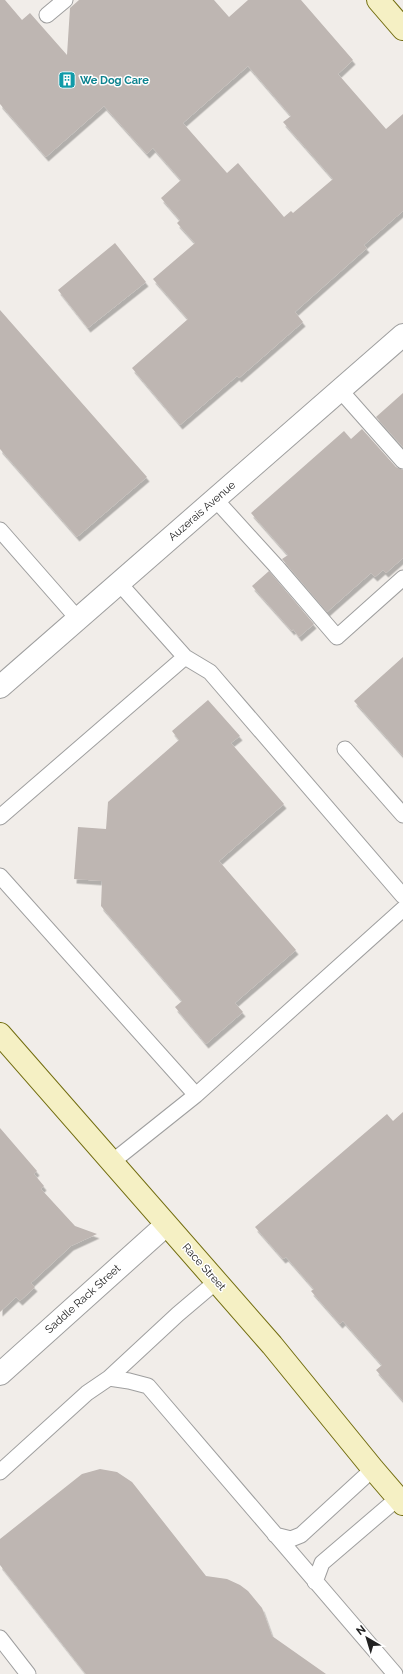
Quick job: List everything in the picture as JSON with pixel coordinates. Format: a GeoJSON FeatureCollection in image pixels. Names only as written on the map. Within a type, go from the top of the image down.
{"type":"FeatureCollection","features":[{"type":"Feature","properties":{"kind":"main road"},"geometry":{"type":"LineString","coordinates":[[378,0],[403,29]]}},
{"type":"Feature","properties":{"kind":"main road","name":"Race Street"},"geometry":{"type":"LineString","coordinates":[[0,1034],[272,1345],[401,1501]]}},
{"type":"Feature","properties":{"kind":"street","name":"Auzerais Avenue"},"geometry":{"type":"LineString","coordinates":[[0,687],[403,335]]}},
{"type":"Feature","properties":{"kind":"street","name":"Saddle Rack Street"},"geometry":{"type":"LineString","coordinates":[[0,1374],[166,1225]]}},
{"type":"Feature","properties":{"kind":"lane"},"geometry":{"type":"LineString","coordinates":[[48,15],[65,0]]}},
{"type":"Feature","properties":{"kind":"lane"},"geometry":{"type":"LineString","coordinates":[[340,390],[403,461]]}},
{"type":"Feature","properties":{"kind":"lane"},"geometry":{"type":"LineString","coordinates":[[215,499],[276,566],[337,638],[403,578]]}},
{"type":"Feature","properties":{"kind":"lane"},"geometry":{"type":"LineString","coordinates":[[0,530],[78,618]]}},
{"type":"Feature","properties":{"kind":"lane"},"geometry":{"type":"LineString","coordinates":[[119,583],[185,657],[210,672],[403,896]]}},
{"type":"Feature","properties":{"kind":"lane"},"geometry":{"type":"LineString","coordinates":[[0,817],[185,657]]}},
{"type":"Feature","properties":{"kind":"lane"},"geometry":{"type":"LineString","coordinates":[[345,749],[403,815]]}},
{"type":"Feature","properties":{"kind":"lane"},"geometry":{"type":"LineString","coordinates":[[0,876],[196,1095]]}},
{"type":"Feature","properties":{"kind":"lane"},"geometry":{"type":"LineString","coordinates":[[112,1162],[196,1095],[403,909]]}},
{"type":"Feature","properties":{"kind":"lane"},"geometry":{"type":"LineString","coordinates":[[0,1472],[87,1393],[108,1378],[178,1314],[217,1281]]}},
{"type":"Feature","properties":{"kind":"lane"},"geometry":{"type":"LineString","coordinates":[[108,1378],[148,1386],[395,1674]]}},
{"type":"Feature","properties":{"kind":"lane"},"geometry":{"type":"LineString","coordinates":[[275,1535],[291,1539],[301,1535],[373,1469]]}},
{"type":"Feature","properties":{"kind":"lane"},"geometry":{"type":"LineString","coordinates":[[315,1582],[322,1563],[401,1501]]}},
{"type":"Feature","properties":{"kind":"lane"},"geometry":{"type":"LineString","coordinates":[[0,1638],[28,1674]]}},
{"type":"Feature","properties":{"kind":"building"},"geometry":{"type":"Polygon","coordinates":[[[0,0],[5,0],[22,20],[30,13],[67,55],[70,8],[79,0],[214,0],[229,17],[248,0],[301,0],[353,60],[338,74],[386,129],[403,114],[403,211],[364,245],[367,248],[295,312],[303,322],[239,378],[237,376],[180,425],[132,368],[188,319],[153,279],[195,243],[177,223],[180,220],[161,198],[181,180],[153,148],[147,154],[104,106],[46,157],[0,104],[0,0]],[[248,66],[183,123],[227,173],[238,163],[284,217],[291,211],[293,213],[333,179],[283,122],[291,116],[248,66]]]}},
{"type":"Feature","properties":{"kind":"building"},"geometry":{"type":"Polygon","coordinates":[[[115,243],[146,282],[88,328],[58,290],[115,243]]]}},
{"type":"Feature","properties":{"kind":"building"},"geometry":{"type":"Polygon","coordinates":[[[0,310],[147,477],[77,537],[0,449],[0,310]]]}},
{"type":"Feature","properties":{"kind":"building"},"geometry":{"type":"Polygon","coordinates":[[[403,393],[403,447],[376,417],[403,393]]]}},
{"type":"Feature","properties":{"kind":"building"},"geometry":{"type":"Polygon","coordinates":[[[362,429],[396,467],[403,470],[403,558],[386,573],[383,570],[375,577],[371,573],[327,612],[282,559],[288,555],[251,513],[344,431],[351,439],[362,429]]]}},
{"type":"Feature","properties":{"kind":"building"},"geometry":{"type":"Polygon","coordinates":[[[269,571],[314,624],[299,637],[252,586],[269,571]]]}},
{"type":"Feature","properties":{"kind":"building"},"geometry":{"type":"Polygon","coordinates":[[[403,657],[403,756],[354,701],[403,657]]]}},
{"type":"Feature","properties":{"kind":"building"},"geometry":{"type":"Polygon","coordinates":[[[208,700],[240,736],[231,743],[284,804],[219,861],[296,950],[235,1003],[243,1012],[206,1044],[175,1007],[182,1001],[101,906],[102,881],[74,879],[78,827],[106,829],[108,802],[179,740],[172,731],[208,700]]]}},
{"type":"Feature","properties":{"kind":"building"},"geometry":{"type":"Polygon","coordinates":[[[403,1112],[403,1401],[376,1370],[382,1365],[343,1321],[340,1324],[311,1291],[314,1289],[286,1257],[283,1259],[255,1227],[387,1114],[393,1121],[403,1112]]]}},
{"type":"Feature","properties":{"kind":"building"},"geometry":{"type":"Polygon","coordinates":[[[0,1128],[37,1171],[34,1174],[44,1186],[41,1189],[75,1226],[97,1234],[71,1246],[31,1283],[35,1287],[20,1301],[16,1297],[0,1312],[0,1128]]]}},
{"type":"Feature","properties":{"kind":"building"},"geometry":{"type":"Polygon","coordinates":[[[100,1469],[117,1472],[132,1482],[206,1576],[227,1579],[240,1585],[248,1591],[262,1608],[272,1636],[326,1674],[86,1674],[0,1565],[0,1539],[82,1474],[100,1469]]]}},
{"type":"Feature","properties":{"kind":"place","name":"We Dog Care"},"geometry":{"type":"Point","coordinates":[67,80]}}]}
